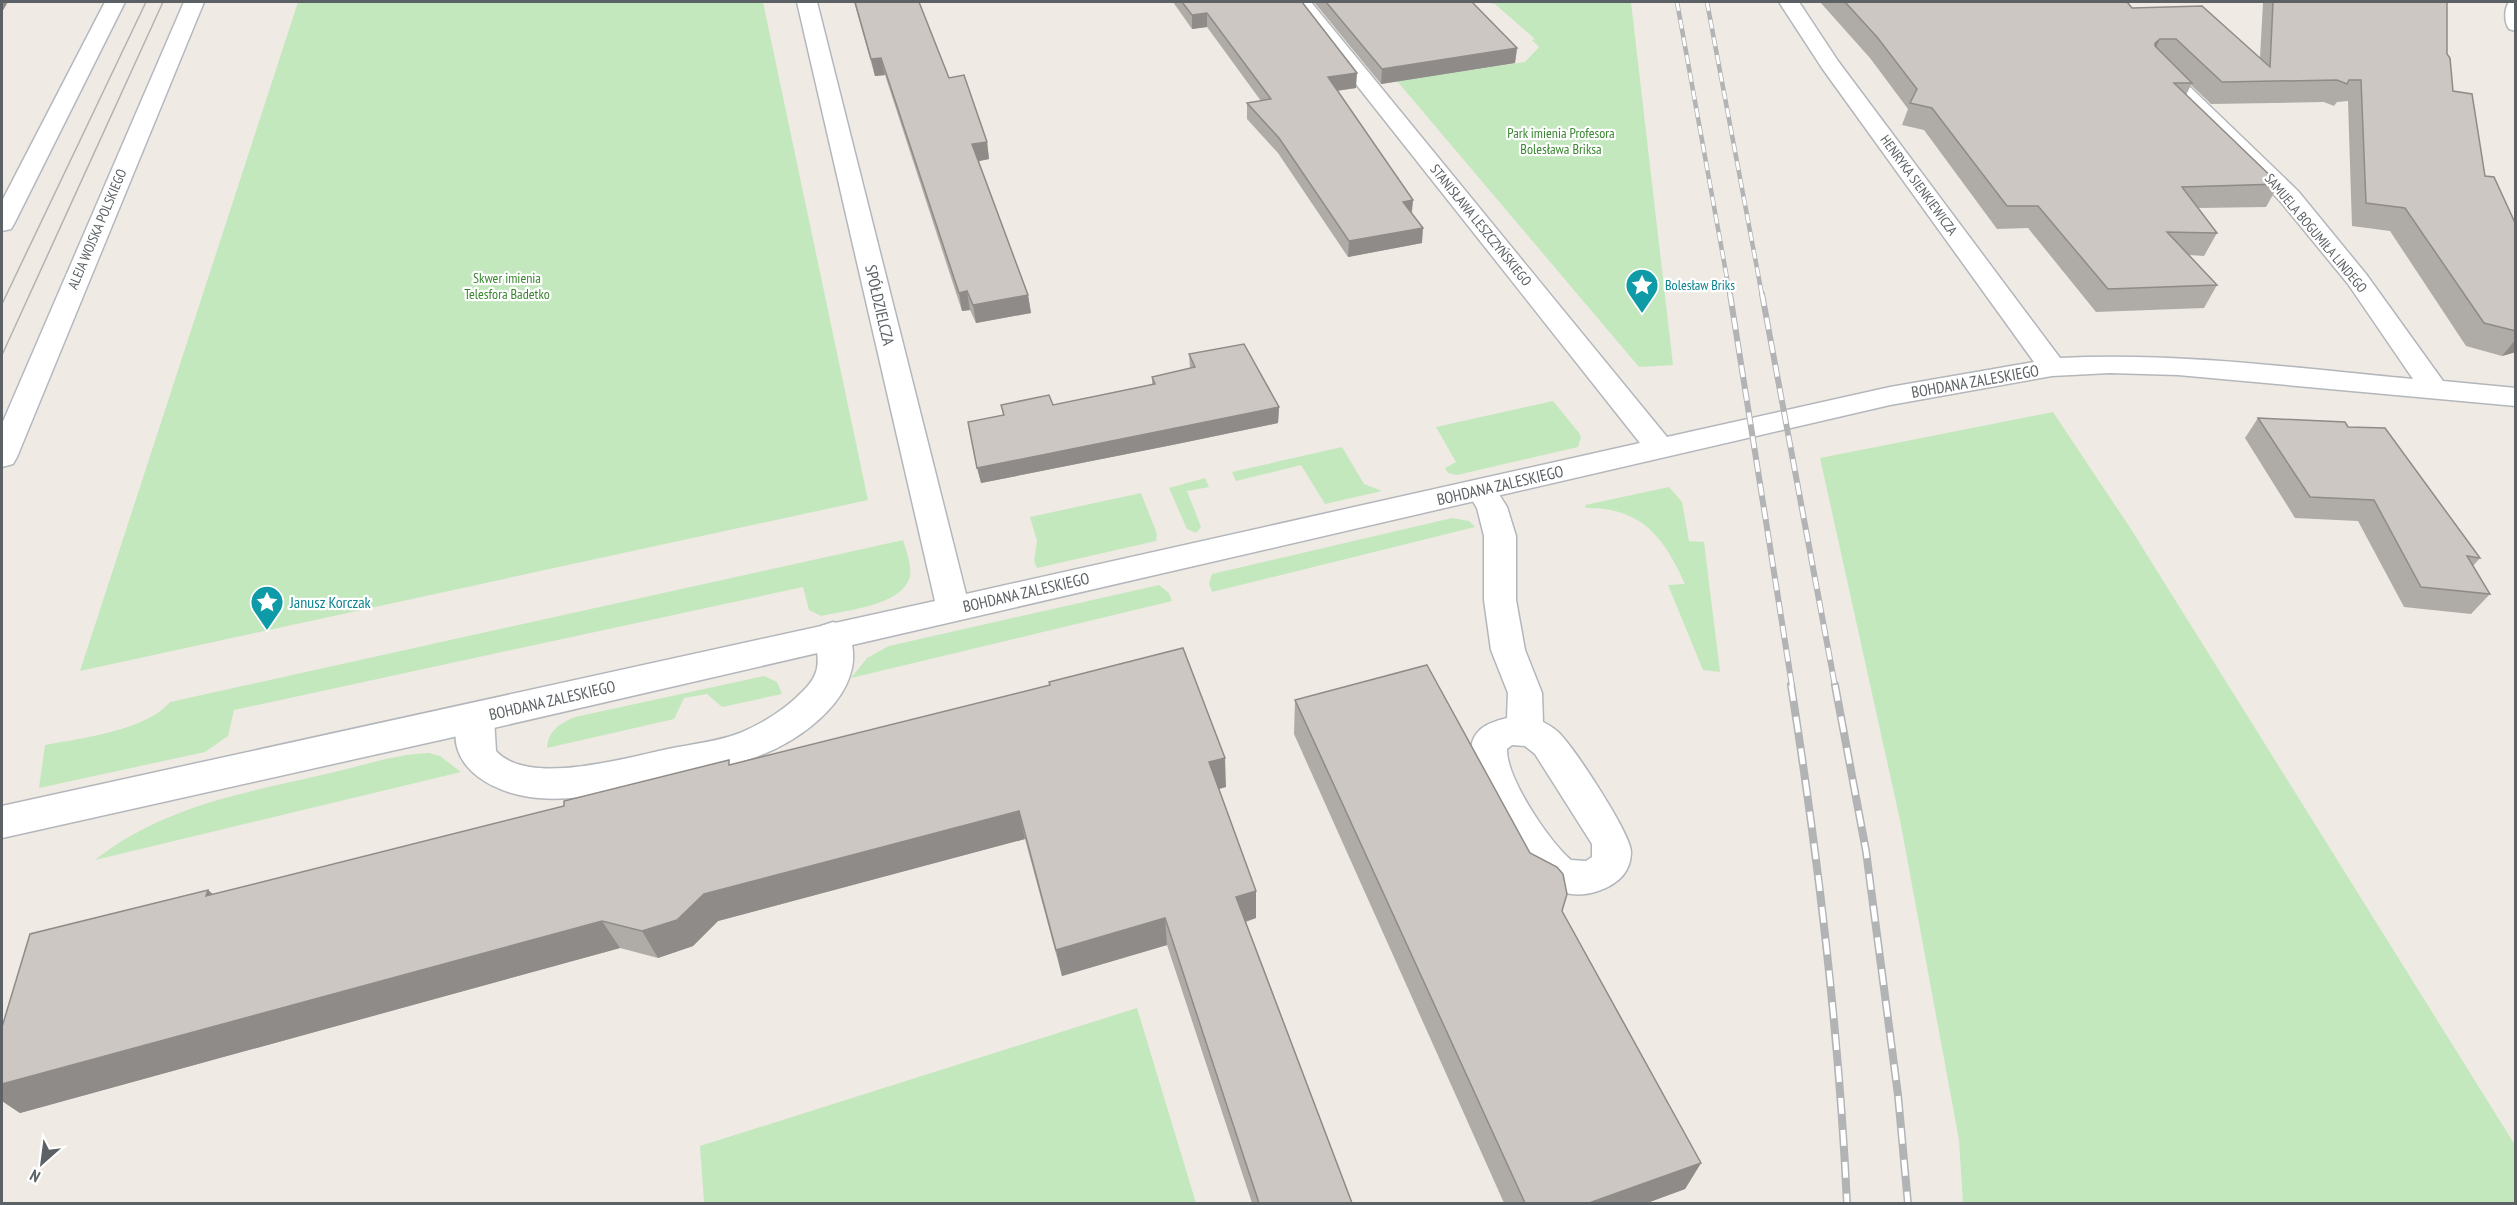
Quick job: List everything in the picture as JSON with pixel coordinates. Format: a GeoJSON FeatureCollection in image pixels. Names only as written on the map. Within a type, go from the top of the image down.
{"type":"FeatureCollection","features":[{"type":"Feature","properties":{"kind":"street"},"geometry":{"type":"LineString","coordinates":[[2,224],[115,2]]}},
{"type":"Feature","properties":{"kind":"street","name":"ALEJA WOJSKA POLSKIEGO"},"geometry":{"type":"LineString","coordinates":[[2,457],[194,2]]}},
{"type":"Feature","properties":{"kind":"street","name":"SPÓŁDZIELCZA"},"geometry":{"type":"LineString","coordinates":[[807,2],[953,608]]}},
{"type":"Feature","properties":{"kind":"street","name":"STANISŁAWA LESZCZYŃSKIEGO"},"geometry":{"type":"LineString","coordinates":[[1301,2],[1660,448]]}},
{"type":"Feature","properties":{"kind":"street","name":"HENRYKA SIENKIEWICZA"},"geometry":{"type":"LineString","coordinates":[[1789,2],[1829,64],[2052,367]]}},
{"type":"Feature","properties":{"kind":"street"},"geometry":{"type":"LineString","coordinates":[[2516,6],[2516,26]]}},
{"type":"Feature","properties":{"kind":"street","name":"SAMUELA BOGUMIŁA LINDEGO"},"geometry":{"type":"LineString","coordinates":[[2157,66],[2289,196],[2357,279],[2434,389]]}},
{"type":"Feature","properties":{"kind":"street"},"geometry":{"type":"LineString","coordinates":[[2052,367],[2110,364],[2178,366],[2516,397]]}},
{"type":"Feature","properties":{"kind":"street","name":"BOHDANA ZALESKIEGO"},"geometry":{"type":"LineString","coordinates":[[2,822],[476,718],[1898,394],[2052,367]]}},
{"type":"Feature","properties":{"kind":"street"},"geometry":{"type":"LineString","coordinates":[[1481,490],[1492,507],[1500,536],[1500,600],[1508,650],[1525,693],[1526,731]]}},
{"type":"Feature","properties":{"kind":"street"},"geometry":{"type":"LineString","coordinates":[[476,718],[476,742],[479,754],[486,765],[501,774],[522,780],[572,782],[610,777],[719,753],[764,737],[813,704],[830,683],[836,670],[833,635]]}},
{"type":"Feature","properties":{"kind":"green space","name":"Skwer imienia Telesfora Badetko"},"geometry":{"type":"Polygon","coordinates":[[[298,2],[763,2],[868,500],[80,671],[298,2]]]}},
{"type":"Feature","properties":{"kind":"green space","name":"Park imienia Profesora Bolesława Briksa"},"geometry":{"type":"Polygon","coordinates":[[[1484,2],[1631,2],[1673,365],[1639,367],[1397,81],[1525,62],[1539,47],[1532,40],[1535,39],[1495,4],[1484,2]]]}},
{"type":"Feature","properties":{"kind":"green space"},"geometry":{"type":"Polygon","coordinates":[[[1553,401],[1579,433],[1581,437],[1578,447],[1457,475],[1448,473],[1445,468],[1456,462],[1436,427],[1553,401]]]}},
{"type":"Feature","properties":{"kind":"green space"},"geometry":{"type":"Polygon","coordinates":[[[2053,412],[2129,526],[2515,1145],[2515,1203],[1963,1203],[1959,1140],[1900,820],[1820,458],[2053,412]]]}},
{"type":"Feature","properties":{"kind":"green space"},"geometry":{"type":"Polygon","coordinates":[[[1342,447],[1364,484],[1382,491],[1325,504],[1301,465],[1236,481],[1232,472],[1342,447]]]}},
{"type":"Feature","properties":{"kind":"green space"},"geometry":{"type":"Polygon","coordinates":[[[1205,478],[1209,487],[1187,491],[1201,527],[1196,533],[1187,529],[1169,488],[1205,478]]]}},
{"type":"Feature","properties":{"kind":"green space"},"geometry":{"type":"Polygon","coordinates":[[[1669,487],[1682,502],[1689,541],[1704,542],[1720,672],[1703,670],[1668,585],[1685,584],[1659,539],[1636,519],[1605,509],[1586,508],[1585,505],[1669,487]]]}},
{"type":"Feature","properties":{"kind":"green space"},"geometry":{"type":"Polygon","coordinates":[[[1141,493],[1157,534],[1156,541],[1037,568],[1034,561],[1037,541],[1030,517],[1141,493]]]}},
{"type":"Feature","properties":{"kind":"green space"},"geometry":{"type":"Polygon","coordinates":[[[1452,518],[1469,521],[1475,527],[1212,592],[1209,584],[1212,574],[1452,518]]]}},
{"type":"Feature","properties":{"kind":"green space"},"geometry":{"type":"Polygon","coordinates":[[[903,540],[910,576],[905,586],[897,594],[872,605],[821,616],[809,610],[803,587],[234,710],[228,736],[205,752],[39,788],[45,745],[129,727],[159,712],[170,702],[903,540]]]}},
{"type":"Feature","properties":{"kind":"green space"},"geometry":{"type":"Polygon","coordinates":[[[1159,585],[1169,593],[1172,601],[851,678],[867,658],[889,646],[1159,585]]]}},
{"type":"Feature","properties":{"kind":"green space"},"geometry":{"type":"Polygon","coordinates":[[[764,676],[777,682],[782,694],[722,707],[707,694],[684,698],[674,719],[547,748],[552,732],[564,722],[575,717],[764,676]]]}},
{"type":"Feature","properties":{"kind":"green space"},"geometry":{"type":"Polygon","coordinates":[[[429,753],[440,756],[461,772],[95,860],[149,826],[207,803],[379,761],[429,753]]]}},
{"type":"Feature","properties":{"kind":"green space"},"geometry":{"type":"Polygon","coordinates":[[[1137,1008],[1196,1203],[704,1203],[700,1146],[1137,1008]]]}},
{"type":"Feature","properties":{"kind":"building"},"geometry":{"type":"Polygon","coordinates":[[[855,2],[919,2],[949,78],[964,75],[987,142],[972,144],[1028,295],[973,305],[967,291],[959,293],[881,58],[871,59],[855,2]]]}},
{"type":"Feature","properties":{"kind":"building"},"geometry":{"type":"Polygon","coordinates":[[[1182,2],[1302,2],[1357,73],[1328,77],[1413,200],[1403,202],[1423,228],[1349,241],[1279,138],[1247,103],[1271,99],[1207,13],[1192,15],[1182,2]]]}},
{"type":"Feature","properties":{"kind":"building"},"geometry":{"type":"Polygon","coordinates":[[[1326,2],[1472,2],[1517,48],[1382,69],[1326,2]]]}},
{"type":"Feature","properties":{"kind":"building"},"geometry":{"type":"Polygon","coordinates":[[[1845,2],[2127,2],[2132,8],[2202,6],[2270,67],[2273,2],[2447,2],[2447,54],[2450,58],[2453,91],[2472,94],[2485,176],[2494,177],[2516,225],[2516,331],[2484,323],[2405,208],[2366,203],[2361,80],[2349,80],[2347,84],[2337,80],[2222,82],[2176,39],[2160,39],[2155,43],[2155,46],[2192,83],[2174,83],[2279,184],[2182,187],[2217,233],[2167,232],[2217,285],[2108,289],[2038,206],[2007,206],[1932,108],[1910,103],[1917,89],[1877,37],[1845,2]]]}},
{"type":"Feature","properties":{"kind":"building"},"geometry":{"type":"Polygon","coordinates":[[[1244,344],[1279,407],[977,468],[968,422],[1004,415],[1001,405],[1049,395],[1053,405],[1155,384],[1152,377],[1195,367],[1189,354],[1244,344]]]}},
{"type":"Feature","properties":{"kind":"building"},"geometry":{"type":"Polygon","coordinates":[[[2258,418],[2345,422],[2348,427],[2385,428],[2480,558],[2467,556],[2490,594],[2421,587],[2374,500],[2310,497],[2258,418]]]}},
{"type":"Feature","properties":{"kind":"building"},"geometry":{"type":"Polygon","coordinates":[[[1183,648],[1225,758],[1209,762],[1256,891],[1236,897],[1352,1203],[1259,1203],[1165,918],[1056,950],[1019,811],[704,894],[677,920],[642,931],[602,921],[2,1084],[2,1027],[30,934],[208,890],[206,896],[564,806],[564,801],[729,760],[729,765],[1050,685],[1049,682],[1183,648]]]}},
{"type":"Feature","properties":{"kind":"building"},"geometry":{"type":"Polygon","coordinates":[[[1427,665],[1530,853],[1557,867],[1563,874],[1567,894],[1562,911],[1701,1163],[1589,1203],[1525,1203],[1295,700],[1427,665]]]}},
{"type":"Feature","properties":{"kind":"tram line"},"geometry":{"type":"LineString","coordinates":[[2,304],[146,2]]}},
{"type":"Feature","properties":{"kind":"tram line"},"geometry":{"type":"LineString","coordinates":[[2,355],[163,2]]}},
{"type":"Feature","properties":{"kind":"railway"},"geometry":{"type":"LineString","coordinates":[[1677,2],[1730,295]]}},
{"type":"Feature","properties":{"kind":"railway"},"geometry":{"type":"LineString","coordinates":[[1707,2],[1762,295]]}},
{"type":"Feature","properties":{"kind":"railway"},"geometry":{"type":"LineString","coordinates":[[1730,294],[1792,686]]}},
{"type":"Feature","properties":{"kind":"railway"},"geometry":{"type":"LineString","coordinates":[[1762,294],[1835,686]]}},
{"type":"Feature","properties":{"kind":"railway"},"geometry":{"type":"LineString","coordinates":[[1791,685],[1826,944],[1839,1074],[1847,1204]]}},
{"type":"Feature","properties":{"kind":"railway"},"geometry":{"type":"LineString","coordinates":[[1835,685],[1866,851],[1898,1095],[1908,1204]]}},
{"type":"Feature","properties":{"kind":"place","name":"Bolesław Briks"},"geometry":{"type":"Point","coordinates":[1642,314]}},
{"type":"Feature","properties":{"kind":"place","name":"Janusz Korczak"},"geometry":{"type":"Point","coordinates":[267,631]}}]}
